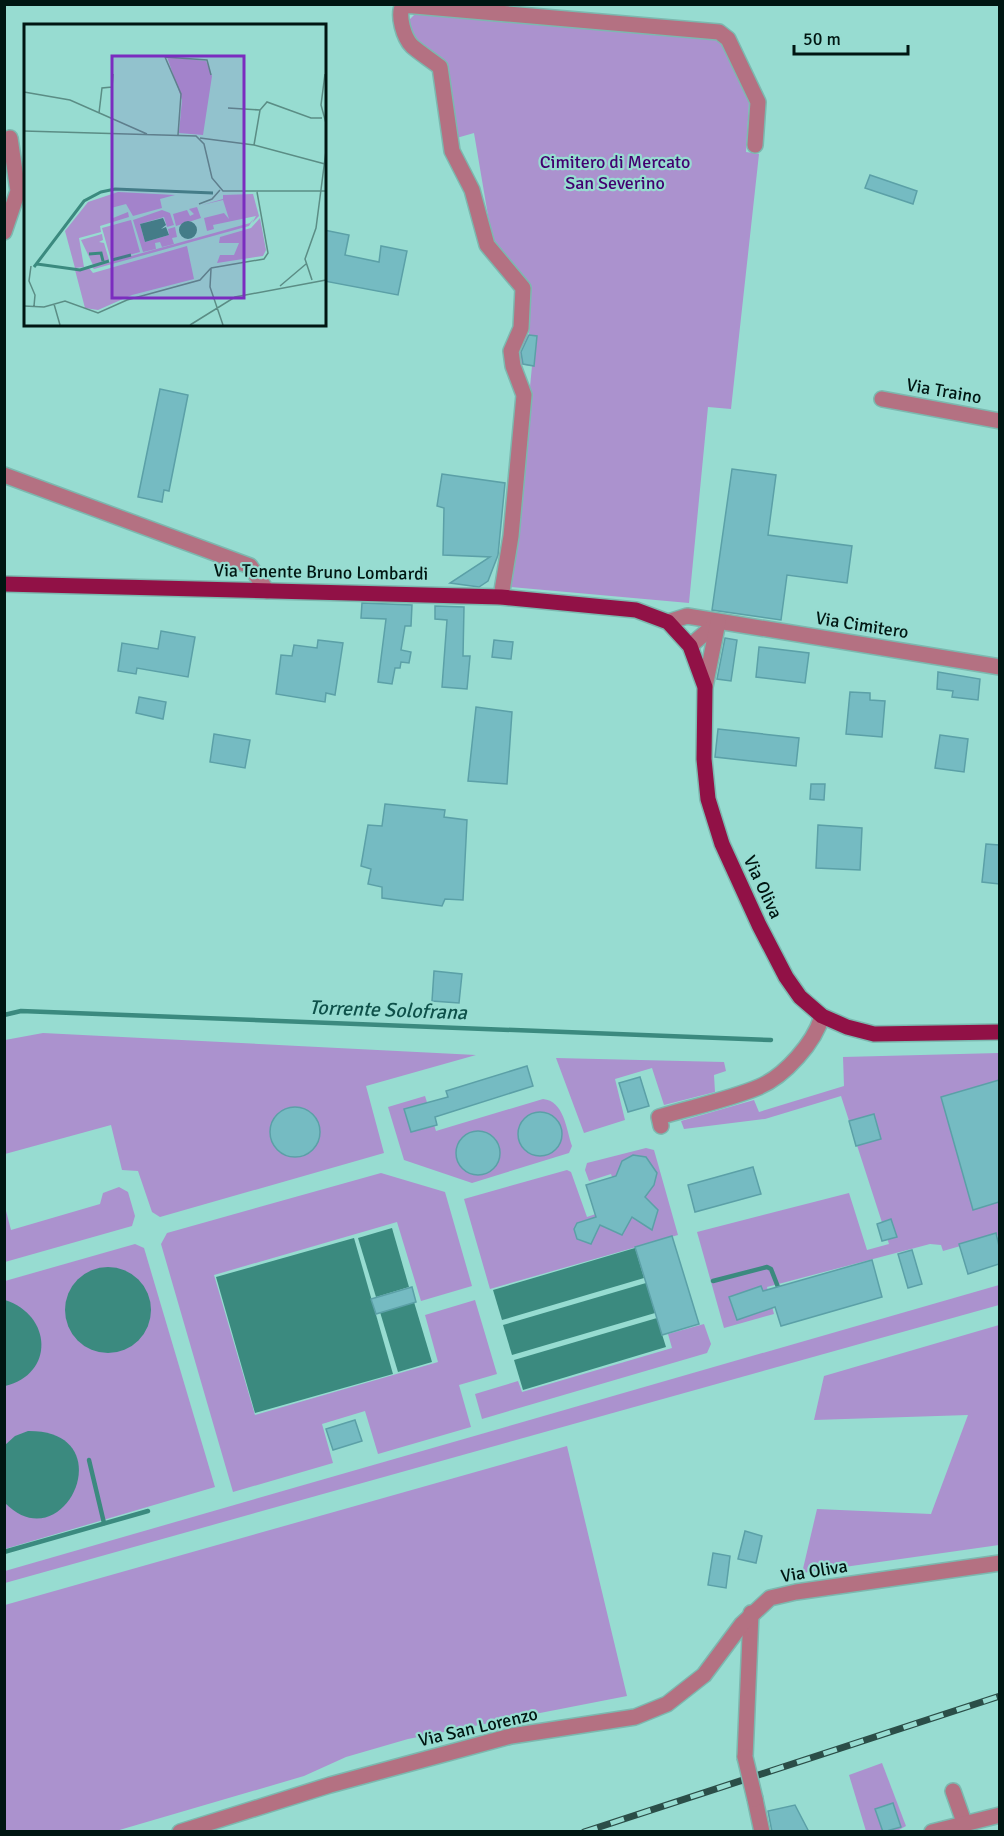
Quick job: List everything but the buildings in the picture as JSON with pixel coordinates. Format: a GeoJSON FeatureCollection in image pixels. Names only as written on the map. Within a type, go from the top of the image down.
{"type":"FeatureCollection","features":[{"type":"Feature","properties":{"kind":"main road","name":"Via Tenente Bruno Lombardi"},"geometry":{"type":"LineString","coordinates":[[4,584],[501,597],[636,610]]}},
{"type":"Feature","properties":{"kind":"main road","name":"Via Oliva"},"geometry":{"type":"LineString","coordinates":[[636,610],[668,622],[690,646],[705,687],[704,759],[708,799],[722,844],[786,977],[800,998],[822,1016],[847,1027],[874,1034],[999,1032]]}},
{"type":"Feature","properties":{"kind":"street"},"geometry":{"type":"LineString","coordinates":[[501,597],[511,536],[524,395],[513,366],[511,351],[521,328],[525,305],[523,288],[487,245],[472,190],[452,151],[440,67],[411,45],[401,20],[400,10],[403,4],[719,32],[728,39],[758,102],[755,146]]}},
{"type":"Feature","properties":{"kind":"street"},"geometry":{"type":"LineString","coordinates":[[4,232],[18,191],[10,138]]}},
{"type":"Feature","properties":{"kind":"street","name":"Via Traino"},"geometry":{"type":"LineString","coordinates":[[882,399],[999,421]]}},
{"type":"Feature","properties":{"kind":"street"},"geometry":{"type":"LineString","coordinates":[[4,475],[250,566],[267,591]]}},
{"type":"Feature","properties":{"kind":"street","name":"Via Cimitero"},"geometry":{"type":"LineString","coordinates":[[668,622],[687,616],[999,667]]}},
{"type":"Feature","properties":{"kind":"street"},"geometry":{"type":"LineString","coordinates":[[690,646],[718,622]]}},
{"type":"Feature","properties":{"kind":"street"},"geometry":{"type":"LineString","coordinates":[[705,687],[718,622]]}},
{"type":"Feature","properties":{"kind":"street"},"geometry":{"type":"LineString","coordinates":[[661,1126],[659,1117],[760,1086],[797,1058],[818,1033],[822,1016]]}},
{"type":"Feature","properties":{"kind":"street","name":"Via Oliva"},"geometry":{"type":"LineString","coordinates":[[751,1614],[770,1598],[796,1592],[999,1563]]}},
{"type":"Feature","properties":{"kind":"street"},"geometry":{"type":"LineString","coordinates":[[751,1614],[745,1757],[762,1832]]}},
{"type":"Feature","properties":{"kind":"street","name":"Via San Lorenzo"},"geometry":{"type":"LineString","coordinates":[[180,1832],[330,1785],[511,1736],[634,1716],[667,1704],[704,1675],[751,1614]]}},
{"type":"Feature","properties":{"kind":"street"},"geometry":{"type":"LineString","coordinates":[[953,1791],[964,1822]]}},
{"type":"Feature","properties":{"kind":"street"},"geometry":{"type":"LineString","coordinates":[[932,1832],[964,1822],[999,1815]]}},
{"type":"Feature","properties":{"kind":"green space","name":"Cimitero di Mercato San Severino"},"geometry":{"type":"Polygon","coordinates":[[[417,12],[718,37],[749,103],[746,152],[759,154],[731,409],[708,407],[689,603],[511,587],[532,366],[517,364],[520,334],[529,335],[530,309],[527,285],[493,245],[474,133],[453,139],[446,64],[411,41],[408,21],[417,12]]]}},
{"type":"Feature","properties":{"kind":"green space"},"geometry":{"type":"Polygon","coordinates":[[[43,1033],[476,1055],[366,1086],[384,1153],[160,1217],[152,1212],[138,1171],[122,1170],[111,1125],[5,1154],[5,1040],[43,1033]]]}},
{"type":"Feature","properties":{"kind":"green space"},"geometry":{"type":"Polygon","coordinates":[[[999,1053],[999,1235],[943,1251],[941,1245],[930,1244],[767,1287],[774,1314],[724,1328],[697,1232],[849,1193],[867,1250],[889,1244],[841,1096],[765,1119],[684,1129],[681,1121],[754,1100],[759,1112],[844,1086],[843,1057],[999,1053]]]}},
{"type":"Feature","properties":{"kind":"green space"},"geometry":{"type":"Polygon","coordinates":[[[556,1058],[724,1062],[726,1071],[714,1075],[715,1092],[664,1105],[652,1068],[615,1079],[625,1120],[584,1133],[556,1058]]]}},
{"type":"Feature","properties":{"kind":"green space"},"geometry":{"type":"Polygon","coordinates":[[[425,1096],[436,1131],[543,1099],[550,1101],[556,1105],[563,1116],[572,1146],[569,1153],[472,1183],[404,1160],[388,1107],[425,1096]]]}},
{"type":"Feature","properties":{"kind":"green space"},"geometry":{"type":"Polygon","coordinates":[[[646,1148],[654,1150],[678,1235],[490,1289],[464,1199],[567,1170],[571,1172],[587,1217],[622,1205],[611,1174],[589,1181],[585,1170],[587,1163],[646,1148]]]}},
{"type":"Feature","properties":{"kind":"green space"},"geometry":{"type":"Polygon","coordinates":[[[381,1173],[445,1192],[472,1286],[421,1301],[397,1222],[214,1275],[255,1415],[438,1362],[425,1315],[475,1300],[497,1374],[459,1385],[471,1427],[378,1454],[365,1411],[322,1424],[333,1463],[233,1492],[161,1244],[167,1233],[381,1173]]]}},
{"type":"Feature","properties":{"kind":"green space"},"geometry":{"type":"Polygon","coordinates":[[[119,1187],[128,1192],[135,1216],[132,1226],[5,1262],[5,1207],[11,1230],[100,1204],[103,1193],[119,1187]]]}},
{"type":"Feature","properties":{"kind":"green space"},"geometry":{"type":"Polygon","coordinates":[[[135,1244],[144,1248],[215,1487],[5,1549],[5,1281],[135,1244]]]}},
{"type":"Feature","properties":{"kind":"green space"},"geometry":{"type":"Polygon","coordinates":[[[999,1285],[999,1305],[5,1583],[5,1571],[999,1285]]]}},
{"type":"Feature","properties":{"kind":"green space"},"geometry":{"type":"Polygon","coordinates":[[[704,1324],[711,1344],[707,1353],[482,1419],[475,1394],[518,1381],[522,1392],[672,1348],[668,1334],[704,1324]]]}},
{"type":"Feature","properties":{"kind":"green space"},"geometry":{"type":"Polygon","coordinates":[[[999,1325],[999,1545],[802,1573],[817,1509],[931,1514],[968,1415],[814,1420],[824,1376],[999,1325]]]}},
{"type":"Feature","properties":{"kind":"green space"},"geometry":{"type":"Polygon","coordinates":[[[567,1446],[627,1696],[408,1739],[346,1757],[304,1776],[116,1831],[5,1831],[5,1605],[567,1446]]]}},
{"type":"Feature","properties":{"kind":"green space"},"geometry":{"type":"Polygon","coordinates":[[[882,1763],[906,1826],[897,1831],[866,1831],[849,1775],[882,1763]]]}},
{"type":"Feature","properties":{"kind":"shaded area"},"geometry":{"type":"Polygon","coordinates":[[[392,1228],[409,1287],[376,1297],[358,1238],[392,1228]]]}},
{"type":"Feature","properties":{"kind":"shaded area"},"geometry":{"type":"Polygon","coordinates":[[[354,1238],[393,1374],[255,1413],[216,1277],[354,1238]]]}},
{"type":"Feature","properties":{"kind":"shaded area"},"geometry":{"type":"Polygon","coordinates":[[[635,1248],[644,1278],[502,1320],[493,1290],[635,1248]]]}},
{"type":"Feature","properties":{"kind":"shaded area"},"geometry":{"type":"Polygon","coordinates":[[[108,1267],[125,1270],[139,1279],[148,1293],[151,1310],[148,1327],[139,1341],[125,1350],[108,1353],[91,1350],[77,1341],[68,1327],[65,1310],[68,1293],[77,1279],[91,1270],[108,1267]]]}},
{"type":"Feature","properties":{"kind":"shaded area"},"geometry":{"type":"Polygon","coordinates":[[[646,1283],[655,1313],[512,1355],[503,1325],[646,1283]]]}},
{"type":"Feature","properties":{"kind":"shaded area"},"geometry":{"type":"Polygon","coordinates":[[[5,1300],[21,1308],[32,1318],[39,1331],[41,1344],[39,1357],[33,1370],[21,1379],[5,1386],[5,1300]]]}},
{"type":"Feature","properties":{"kind":"shaded area"},"geometry":{"type":"Polygon","coordinates":[[[414,1302],[432,1362],[398,1372],[380,1312],[414,1302]]]}},
{"type":"Feature","properties":{"kind":"shaded area"},"geometry":{"type":"Polygon","coordinates":[[[657,1318],[666,1347],[523,1390],[514,1360],[657,1318]]]}},
{"type":"Feature","properties":{"kind":"shaded area"},"geometry":{"type":"Polygon","coordinates":[[[28,1431],[57,1436],[74,1450],[79,1469],[75,1489],[64,1506],[47,1517],[27,1517],[5,1503],[5,1445],[15,1436],[28,1431]]]}},
{"type":"Feature","properties":{"kind":"waterway","name":"Torrente Solofrana"},"geometry":{"type":"LineString","coordinates":[[4,1015],[21,1011],[771,1040]]}},
{"type":"Feature","properties":{"kind":"waterway"},"geometry":{"type":"LineString","coordinates":[[713,1281],[767,1267],[771,1269],[778,1287]]}},
{"type":"Feature","properties":{"kind":"waterway"},"geometry":{"type":"LineString","coordinates":[[89,1460],[104,1523]]}},
{"type":"Feature","properties":{"kind":"waterway"},"geometry":{"type":"LineString","coordinates":[[4,1552],[148,1511]]}},
{"type":"Feature","properties":{"kind":"railway"},"geometry":{"type":"LineString","coordinates":[[584,1832],[1000,1696]]}}]}
